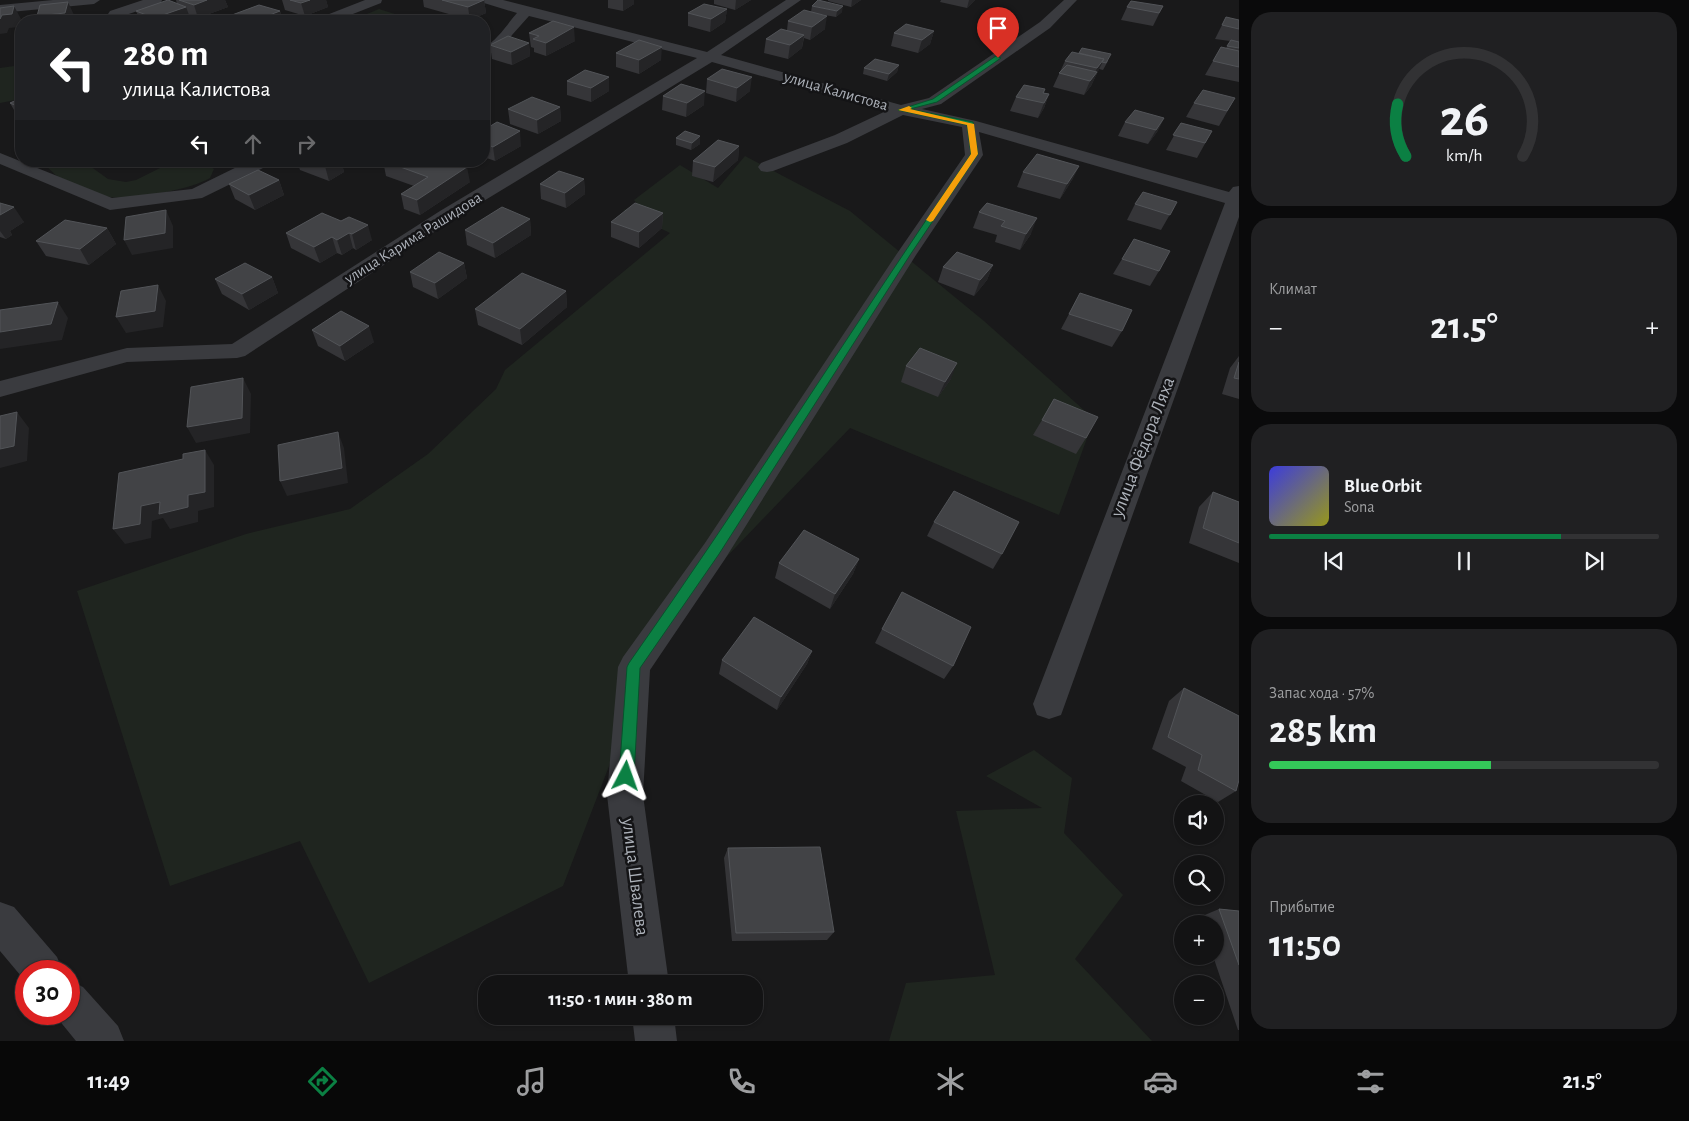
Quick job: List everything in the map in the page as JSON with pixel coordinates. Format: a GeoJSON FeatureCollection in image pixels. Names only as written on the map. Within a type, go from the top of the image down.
{"type":"FeatureCollection","features":[{"type":"Feature","properties":{"kind":"street"},"geometry":{"type":"LineString","coordinates":[[0,9],[94,0]]}},
{"type":"Feature","properties":{"kind":"street"},"geometry":{"type":"LineString","coordinates":[[115,14],[156,0]]}},
{"type":"Feature","properties":{"kind":"street"},"geometry":{"type":"LineString","coordinates":[[339,15],[376,0]]}},
{"type":"Feature","properties":{"kind":"street","name":"улица Калистова"},"geometry":{"type":"LineString","coordinates":[[489,0],[709,57],[901,110],[970,124],[1238,198]]}},
{"type":"Feature","properties":{"kind":"street","name":"улица Карима Рашидова"},"geometry":{"type":"LineString","coordinates":[[0,389],[126,355],[237,351],[447,215],[709,57],[795,0]]}},
{"type":"Feature","properties":{"kind":"street"},"geometry":{"type":"LineString","coordinates":[[767,167],[841,139],[901,110],[935,101],[1045,25],[1071,0]]}},
{"type":"Feature","properties":{"kind":"street"},"geometry":{"type":"LineString","coordinates":[[490,49],[499,45],[506,33],[526,11]]}},
{"type":"Feature","properties":{"kind":"street","name":"улица Швалева"},"geometry":{"type":"LineString","coordinates":[[648,975],[625,795],[634,667],[715,551],[906,255],[974,154],[970,124]]}},
{"type":"Feature","properties":{"kind":"street"},"geometry":{"type":"LineString","coordinates":[[0,157],[15,150]]}},
{"type":"Feature","properties":{"kind":"street"},"geometry":{"type":"LineString","coordinates":[[0,157],[15,163]]}},
{"type":"Feature","properties":{"kind":"street"},"geometry":{"type":"LineString","coordinates":[[23,167],[110,204],[196,194],[251,167]]}},
{"type":"Feature","properties":{"kind":"street","name":"улица Фёдора Ляха"},"geometry":{"type":"LineString","coordinates":[[1049,704],[1238,198]]}},
{"type":"Feature","properties":{"kind":"street"},"geometry":{"type":"LineString","coordinates":[[0,922],[33,960]]}},
{"type":"Feature","properties":{"kind":"street"},"geometry":{"type":"LineString","coordinates":[[80,1014],[103,1041]]}},
{"type":"Feature","properties":{"kind":"street"},"geometry":{"type":"LineString","coordinates":[[654,1025],[656,1041]]}},
{"type":"Feature","properties":{"kind":"shaded area"},"geometry":{"type":"Polygon","coordinates":[[[379,9],[398,15],[364,15],[379,9]]]}},
{"type":"Feature","properties":{"kind":"shaded area"},"geometry":{"type":"Polygon","coordinates":[[[15,66],[15,100],[0,103],[0,68],[15,66]]]}},
{"type":"Feature","properties":{"kind":"shaded area"},"geometry":{"type":"Polygon","coordinates":[[[745,156],[850,211],[984,321],[1094,419],[1059,515],[850,428],[647,640],[644,675],[563,886],[369,983],[300,841],[170,886],[77,591],[246,534],[350,509],[428,454],[496,389],[505,370],[670,233],[623,210],[638,205],[634,200],[680,165],[718,188],[745,156]]]}},
{"type":"Feature","properties":{"kind":"shaded area"},"geometry":{"type":"Polygon","coordinates":[[[91,167],[108,179],[126,182],[136,180],[162,167],[211,167],[214,169],[210,178],[189,186],[161,193],[119,198],[101,195],[72,185],[48,168],[91,167]]]}},
{"type":"Feature","properties":{"kind":"shaded area"},"geometry":{"type":"Polygon","coordinates":[[[1034,750],[1072,778],[1064,833],[1123,895],[1075,959],[1152,1041],[889,1041],[906,983],[995,975],[956,811],[1042,808],[986,776],[1034,750]]]}},
{"type":"Feature","properties":{"kind":"building"},"geometry":{"type":"Polygon","coordinates":[[[168,0],[186,7],[163,15],[146,15],[136,11],[168,0]]]}},
{"type":"Feature","properties":{"kind":"building"},"geometry":{"type":"Polygon","coordinates":[[[179,0],[207,0],[194,5],[179,0]]]}},
{"type":"Feature","properties":{"kind":"building"},"geometry":{"type":"Polygon","coordinates":[[[290,0],[310,0],[301,3],[290,0]]]}},
{"type":"Feature","properties":{"kind":"building"},"geometry":{"type":"Polygon","coordinates":[[[442,0],[484,0],[468,7],[442,0]]]}},
{"type":"Feature","properties":{"kind":"building"},"geometry":{"type":"Polygon","coordinates":[[[818,0],[843,6],[837,11],[812,6],[818,0]]]}},
{"type":"Feature","properties":{"kind":"building"},"geometry":{"type":"Polygon","coordinates":[[[1131,1],[1163,6],[1159,13],[1127,7],[1131,1]]]}},
{"type":"Feature","properties":{"kind":"building"},"geometry":{"type":"Polygon","coordinates":[[[68,2],[65,13],[46,15],[37,15],[40,5],[68,2]]]}},
{"type":"Feature","properties":{"kind":"building"},"geometry":{"type":"Polygon","coordinates":[[[704,4],[727,9],[711,19],[688,13],[704,4]]]}},
{"type":"Feature","properties":{"kind":"building"},"geometry":{"type":"Polygon","coordinates":[[[259,5],[280,11],[270,15],[232,15],[259,5]]]}},
{"type":"Feature","properties":{"kind":"building"},"geometry":{"type":"Polygon","coordinates":[[[14,6],[12,14],[2,15],[0,19],[0,8],[14,6]]]}},
{"type":"Feature","properties":{"kind":"building"},"geometry":{"type":"Polygon","coordinates":[[[804,10],[827,16],[812,27],[788,21],[804,10]]]}},
{"type":"Feature","properties":{"kind":"building"},"geometry":{"type":"Polygon","coordinates":[[[1226,17],[1239,20],[1239,29],[1222,25],[1226,17]]]}},
{"type":"Feature","properties":{"kind":"building"},"geometry":{"type":"Polygon","coordinates":[[[553,21],[574,27],[546,43],[533,39],[539,36],[529,33],[553,21]]]}},
{"type":"Feature","properties":{"kind":"building"},"geometry":{"type":"Polygon","coordinates":[[[906,24],[934,31],[922,40],[894,33],[906,24]]]}},
{"type":"Feature","properties":{"kind":"building"},"geometry":{"type":"Polygon","coordinates":[[[781,29],[804,35],[790,45],[766,39],[781,29]]]}},
{"type":"Feature","properties":{"kind":"building"},"geometry":{"type":"Polygon","coordinates":[[[508,36],[529,43],[511,52],[490,45],[508,36]]]}},
{"type":"Feature","properties":{"kind":"building"},"geometry":{"type":"Polygon","coordinates":[[[639,40],[662,47],[639,60],[616,53],[639,40]]]}},
{"type":"Feature","properties":{"kind":"building"},"geometry":{"type":"Polygon","coordinates":[[[1231,40],[1239,42],[1239,48],[1227,46],[1231,40]]]}},
{"type":"Feature","properties":{"kind":"building"},"geometry":{"type":"Polygon","coordinates":[[[1221,47],[1239,51],[1239,67],[1213,61],[1221,47]]]}},
{"type":"Feature","properties":{"kind":"building"},"geometry":{"type":"Polygon","coordinates":[[[1082,48],[1111,54],[1106,63],[1102,62],[1104,59],[1079,53],[1082,48]]]}},
{"type":"Feature","properties":{"kind":"building"},"geometry":{"type":"Polygon","coordinates":[[[1072,52],[1104,59],[1097,68],[1065,61],[1072,52]]]}},
{"type":"Feature","properties":{"kind":"building"},"geometry":{"type":"Polygon","coordinates":[[[875,59],[899,65],[889,74],[864,68],[875,59]]]}},
{"type":"Feature","properties":{"kind":"building"},"geometry":{"type":"Polygon","coordinates":[[[1067,65],[1097,72],[1090,81],[1059,73],[1067,65]]]}},
{"type":"Feature","properties":{"kind":"building"},"geometry":{"type":"Polygon","coordinates":[[[722,69],[752,77],[737,88],[707,79],[722,69]]]}},
{"type":"Feature","properties":{"kind":"building"},"geometry":{"type":"Polygon","coordinates":[[[585,70],[609,77],[591,88],[567,81],[585,70]]]}},
{"type":"Feature","properties":{"kind":"building"},"geometry":{"type":"Polygon","coordinates":[[[681,84],[705,91],[687,103],[663,96],[681,84]]]}},
{"type":"Feature","properties":{"kind":"building"},"geometry":{"type":"Polygon","coordinates":[[[1024,85],[1045,89],[1043,93],[1049,94],[1044,103],[1016,97],[1024,85]]]}},
{"type":"Feature","properties":{"kind":"building"},"geometry":{"type":"Polygon","coordinates":[[[1203,90],[1235,98],[1227,111],[1194,103],[1203,90]]]}},
{"type":"Feature","properties":{"kind":"building"},"geometry":{"type":"Polygon","coordinates":[[[532,97],[560,107],[537,120],[508,109],[532,97]]]}},
{"type":"Feature","properties":{"kind":"building"},"geometry":{"type":"Polygon","coordinates":[[[1135,110],[1164,118],[1156,130],[1125,122],[1135,110]]]}},
{"type":"Feature","properties":{"kind":"building"},"geometry":{"type":"Polygon","coordinates":[[[497,122],[520,131],[493,147],[490,146],[490,126],[497,122]]]}},
{"type":"Feature","properties":{"kind":"building"},"geometry":{"type":"Polygon","coordinates":[[[1181,123],[1212,131],[1205,143],[1173,135],[1181,123]]]}},
{"type":"Feature","properties":{"kind":"building"},"geometry":{"type":"Polygon","coordinates":[[[685,131],[700,136],[692,143],[676,138],[685,131]]]}},
{"type":"Feature","properties":{"kind":"building"},"geometry":{"type":"Polygon","coordinates":[[[718,140],[739,146],[715,167],[693,161],[718,140]]]}},
{"type":"Feature","properties":{"kind":"building"},"geometry":{"type":"Polygon","coordinates":[[[1037,154],[1079,166],[1067,184],[1023,172],[1037,154]]]}},
{"type":"Feature","properties":{"kind":"building"},"geometry":{"type":"Polygon","coordinates":[[[400,167],[467,167],[417,200],[401,194],[428,177],[400,167]]]}},
{"type":"Feature","properties":{"kind":"building"},"geometry":{"type":"Polygon","coordinates":[[[258,170],[279,180],[249,195],[229,184],[258,170]]]}},
{"type":"Feature","properties":{"kind":"building"},"geometry":{"type":"Polygon","coordinates":[[[559,171],[584,179],[565,193],[540,184],[559,171]]]}},
{"type":"Feature","properties":{"kind":"building"},"geometry":{"type":"Polygon","coordinates":[[[1143,192],[1177,202],[1170,215],[1135,204],[1143,192]]]}},
{"type":"Feature","properties":{"kind":"building"},"geometry":{"type":"Polygon","coordinates":[[[0,203],[14,207],[0,215],[0,203]]]}},
{"type":"Feature","properties":{"kind":"building"},"geometry":{"type":"Polygon","coordinates":[[[635,203],[663,213],[639,232],[611,222],[635,203]]]}},
{"type":"Feature","properties":{"kind":"building"},"geometry":{"type":"Polygon","coordinates":[[[987,203],[1037,218],[1026,234],[1001,226],[1005,221],[979,212],[987,203]]]}},
{"type":"Feature","properties":{"kind":"building"},"geometry":{"type":"Polygon","coordinates":[[[502,207],[530,219],[493,243],[465,230],[502,207]]]}},
{"type":"Feature","properties":{"kind":"building"},"geometry":{"type":"Polygon","coordinates":[[[166,210],[165,233],[124,240],[126,217],[166,210]]]}},
{"type":"Feature","properties":{"kind":"building"},"geometry":{"type":"Polygon","coordinates":[[[322,213],[341,221],[349,217],[368,225],[337,240],[332,237],[314,247],[286,233],[322,213]]]}},
{"type":"Feature","properties":{"kind":"building"},"geometry":{"type":"Polygon","coordinates":[[[65,220],[107,228],[80,249],[36,241],[65,220]]]}},
{"type":"Feature","properties":{"kind":"building"},"geometry":{"type":"Polygon","coordinates":[[[1134,239],[1170,251],[1159,271],[1122,259],[1134,239]]]}},
{"type":"Feature","properties":{"kind":"building"},"geometry":{"type":"Polygon","coordinates":[[[439,252],[464,263],[435,283],[410,272],[439,252]]]}},
{"type":"Feature","properties":{"kind":"building"},"geometry":{"type":"Polygon","coordinates":[[[957,252],[993,265],[980,280],[943,267],[957,252]]]}},
{"type":"Feature","properties":{"kind":"building"},"geometry":{"type":"Polygon","coordinates":[[[245,263],[272,277],[242,294],[215,279],[245,263]]]}},
{"type":"Feature","properties":{"kind":"building"},"geometry":{"type":"Polygon","coordinates":[[[522,273],[566,291],[520,329],[475,309],[522,273]]]}},
{"type":"Feature","properties":{"kind":"building"},"geometry":{"type":"Polygon","coordinates":[[[158,285],[155,311],[116,317],[121,291],[158,285]]]}},
{"type":"Feature","properties":{"kind":"building"},"geometry":{"type":"Polygon","coordinates":[[[1080,293],[1132,310],[1122,331],[1069,314],[1080,293]]]}},
{"type":"Feature","properties":{"kind":"building"},"geometry":{"type":"Polygon","coordinates":[[[58,302],[51,324],[0,332],[0,310],[58,302]]]}},
{"type":"Feature","properties":{"kind":"building"},"geometry":{"type":"Polygon","coordinates":[[[341,311],[369,326],[340,346],[312,330],[341,311]]]}},
{"type":"Feature","properties":{"kind":"building"},"geometry":{"type":"Polygon","coordinates":[[[920,348],[957,363],[945,382],[906,366],[920,348]]]}},
{"type":"Feature","properties":{"kind":"building"},"geometry":{"type":"Polygon","coordinates":[[[1239,362],[1239,379],[1234,378],[1239,362]]]}},
{"type":"Feature","properties":{"kind":"building"},"geometry":{"type":"Polygon","coordinates":[[[243,378],[242,418],[187,427],[191,387],[243,378]]]}},
{"type":"Feature","properties":{"kind":"building"},"geometry":{"type":"Polygon","coordinates":[[[1054,399],[1098,417],[1086,438],[1042,420],[1054,399]]]}},
{"type":"Feature","properties":{"kind":"building"},"geometry":{"type":"Polygon","coordinates":[[[17,412],[14,446],[0,449],[0,416],[17,412]]]}},
{"type":"Feature","properties":{"kind":"building"},"geometry":{"type":"Polygon","coordinates":[[[338,432],[342,468],[280,481],[278,445],[338,432]]]}},
{"type":"Feature","properties":{"kind":"building"},"geometry":{"type":"Polygon","coordinates":[[[205,450],[205,492],[188,495],[188,507],[159,514],[160,502],[141,506],[140,524],[113,529],[119,473],[183,459],[183,454],[205,450]]]}},
{"type":"Feature","properties":{"kind":"building"},"geometry":{"type":"Polygon","coordinates":[[[954,491],[1019,522],[1002,554],[934,522],[954,491]]]}},
{"type":"Feature","properties":{"kind":"building"},"geometry":{"type":"Polygon","coordinates":[[[1213,492],[1239,502],[1239,543],[1203,528],[1213,492]]]}},
{"type":"Feature","properties":{"kind":"building"},"geometry":{"type":"Polygon","coordinates":[[[804,530],[859,559],[835,594],[779,563],[804,530]]]}},
{"type":"Feature","properties":{"kind":"building"},"geometry":{"type":"Polygon","coordinates":[[[902,592],[971,627],[953,666],[882,629],[902,592]]]}},
{"type":"Feature","properties":{"kind":"building"},"geometry":{"type":"Polygon","coordinates":[[[754,617],[812,651],[781,697],[722,660],[754,617]]]}},
{"type":"Feature","properties":{"kind":"building"},"geometry":{"type":"Polygon","coordinates":[[[1184,688],[1239,716],[1239,780],[1236,791],[1198,770],[1202,755],[1168,737],[1184,688]]]}},
{"type":"Feature","properties":{"kind":"building"},"geometry":{"type":"Polygon","coordinates":[[[820,847],[834,932],[736,933],[728,848],[820,847]]]}},
{"type":"Feature","properties":{"kind":"building"},"geometry":{"type":"Polygon","coordinates":[[[1219,909],[1239,911],[1239,965],[1224,923],[1224,915],[1221,915],[1219,909]]]}},
{"type":"Feature","properties":{"kind":"slow traffic"},"geometry":{"type":"LineString","coordinates":[[909,108],[901,110],[970,124],[974,154],[930,220]]}},
{"type":"Feature","properties":{"kind":"route"},"geometry":{"type":"LineString","coordinates":[[626,776],[634,667],[715,551],[906,255],[974,154],[970,124],[901,110],[935,101],[998,58]]}}]}
